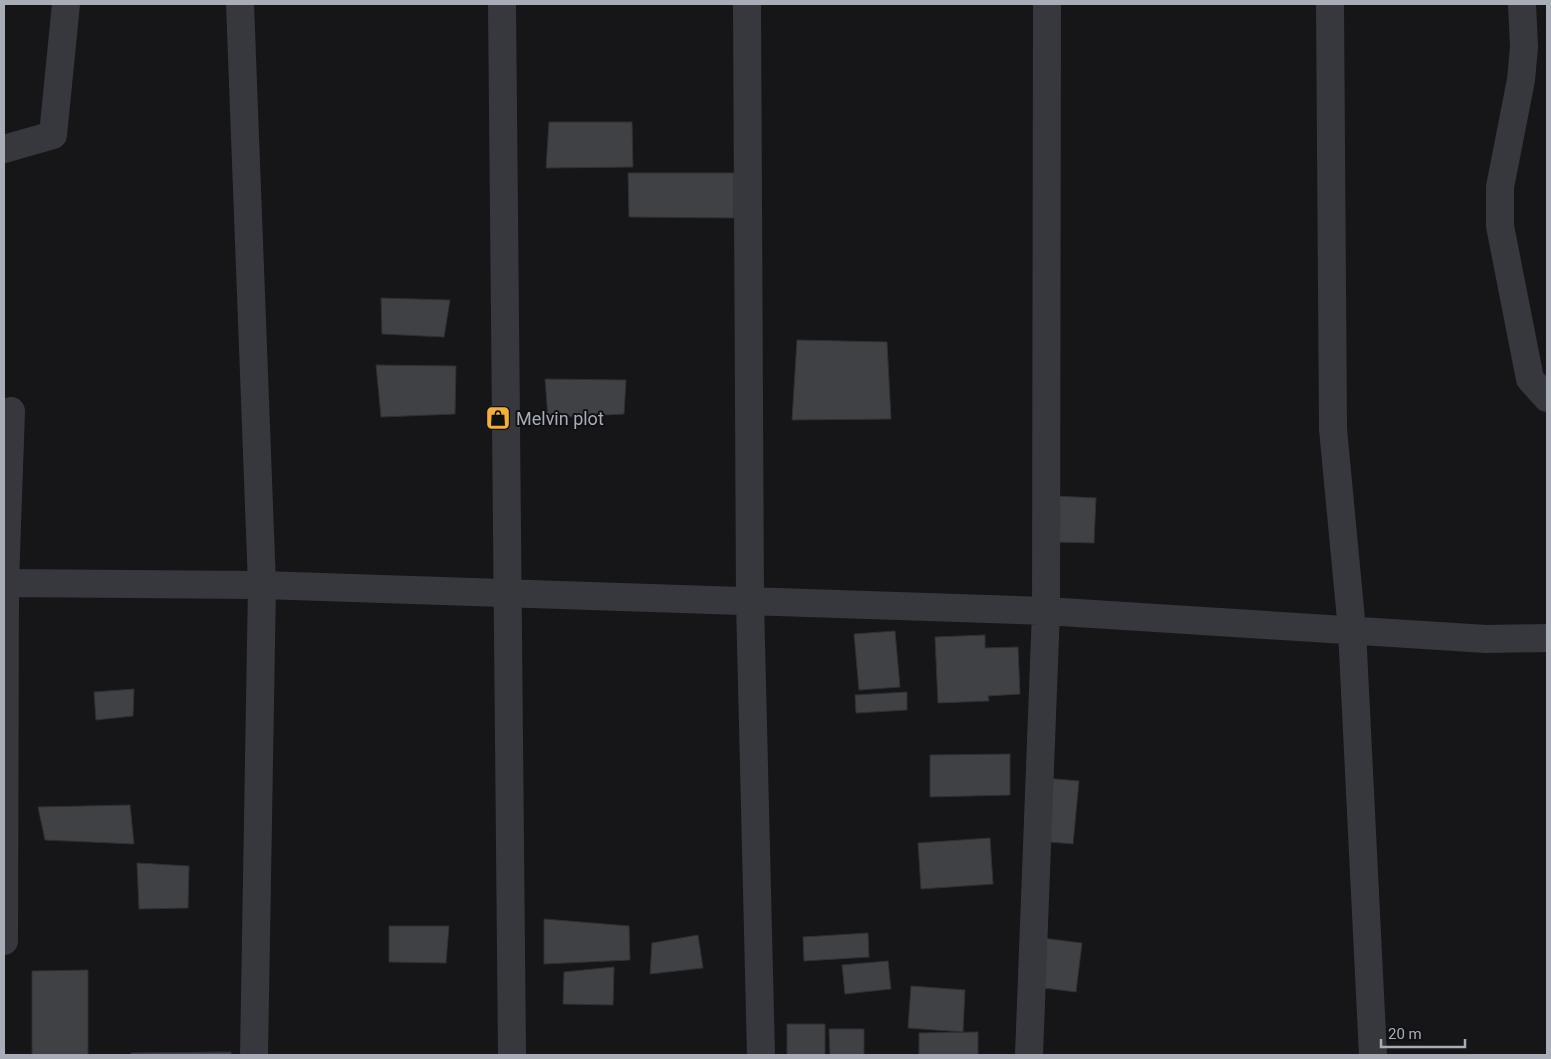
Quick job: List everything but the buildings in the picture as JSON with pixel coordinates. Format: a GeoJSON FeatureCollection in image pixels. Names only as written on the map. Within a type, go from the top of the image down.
{"type":"FeatureCollection","features":[{"type":"Feature","properties":{"kind":"street"},"geometry":{"type":"LineString","coordinates":[[4,149],[53,135],[66,4]]}},
{"type":"Feature","properties":{"kind":"street"},"geometry":{"type":"LineString","coordinates":[[240,4],[262,584],[254,1055]]}},
{"type":"Feature","properties":{"kind":"street"},"geometry":{"type":"LineString","coordinates":[[502,4],[512,1055]]}},
{"type":"Feature","properties":{"kind":"street"},"geometry":{"type":"LineString","coordinates":[[747,4],[750,602],[761,1055]]}},
{"type":"Feature","properties":{"kind":"street"},"geometry":{"type":"LineString","coordinates":[[1029,1055],[1046,612],[1047,4]]}},
{"type":"Feature","properties":{"kind":"street"},"geometry":{"type":"LineString","coordinates":[[1330,4],[1334,428],[1352,630],[1373,1055]]}},
{"type":"Feature","properties":{"kind":"street"},"geometry":{"type":"LineString","coordinates":[[1522,4],[1524,47],[1521,80],[1500,187],[1500,226],[1530,379],[1547,398]]}},
{"type":"Feature","properties":{"kind":"street"},"geometry":{"type":"LineString","coordinates":[[4,941],[4,583],[11,411]]}},
{"type":"Feature","properties":{"kind":"street"},"geometry":{"type":"LineString","coordinates":[[4,583],[262,584],[1046,612],[1486,639],[1547,638]]}},
{"type":"Feature","properties":{"kind":"place","name":"Melvin plot"},"geometry":{"type":"Point","coordinates":[498,418]}}]}
